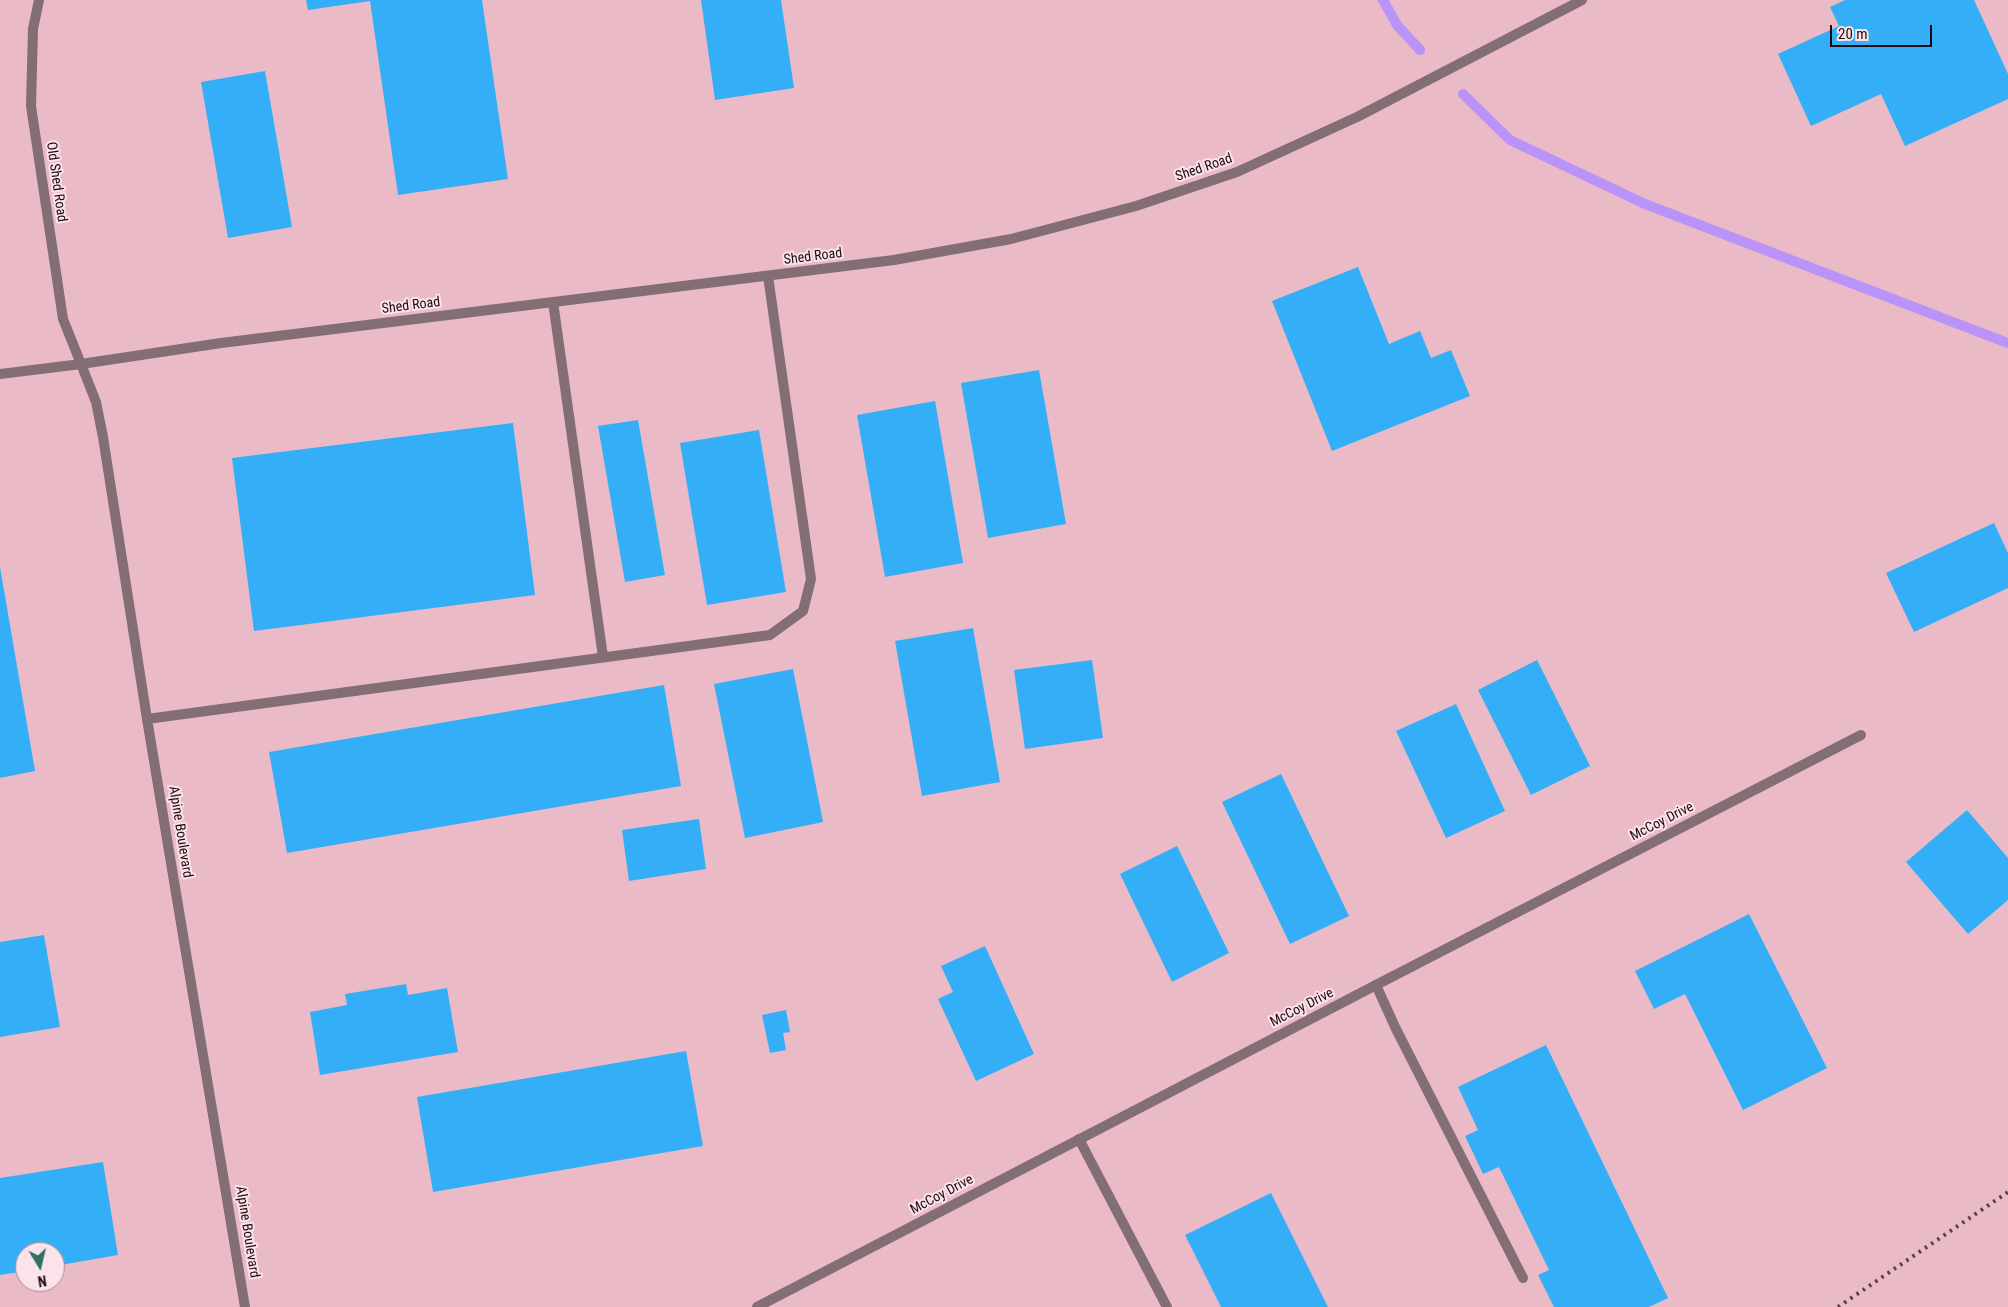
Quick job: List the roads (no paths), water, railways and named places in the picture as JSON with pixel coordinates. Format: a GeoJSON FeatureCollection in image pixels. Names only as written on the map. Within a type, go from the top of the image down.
{"type":"FeatureCollection","features":[{"type":"Feature","properties":{"kind":"street","name":"Old Shed Road"},"geometry":{"type":"LineString","coordinates":[[39,0],[33,29],[31,106],[63,318],[81,364]]}},
{"type":"Feature","properties":{"kind":"street","name":"Shed Road"},"geometry":{"type":"LineString","coordinates":[[0,374],[221,343],[894,260],[1011,239],[1136,206],[1237,172],[1357,118],[1582,0]]}},
{"type":"Feature","properties":{"kind":"street"},"geometry":{"type":"LineString","coordinates":[[148,719],[770,635],[803,611],[811,579],[768,276]]}},
{"type":"Feature","properties":{"kind":"street"},"geometry":{"type":"LineString","coordinates":[[553,302],[603,658]]}},
{"type":"Feature","properties":{"kind":"street","name":"Alpine Boulevard"},"geometry":{"type":"LineString","coordinates":[[81,364],[96,402],[103,437],[245,1307]]}},
{"type":"Feature","properties":{"kind":"street","name":"McCoy Drive"},"geometry":{"type":"LineString","coordinates":[[756,1307],[1861,735]]}},
{"type":"Feature","properties":{"kind":"street"},"geometry":{"type":"LineString","coordinates":[[1376,985],[1396,1029],[1523,1278]]}},
{"type":"Feature","properties":{"kind":"street"},"geometry":{"type":"LineString","coordinates":[[1079,1139],[1167,1307]]}},
{"type":"Feature","properties":{"kind":"waterway"},"geometry":{"type":"LineString","coordinates":[[1383,0],[1397,25],[1420,50]]}},
{"type":"Feature","properties":{"kind":"waterway"},"geometry":{"type":"LineString","coordinates":[[1463,94],[1510,140],[1645,204],[2008,343]]}},
{"type":"Feature","properties":{"kind":"railway"},"geometry":{"type":"LineString","coordinates":[[1838,1307],[2008,1192]]}}]}
